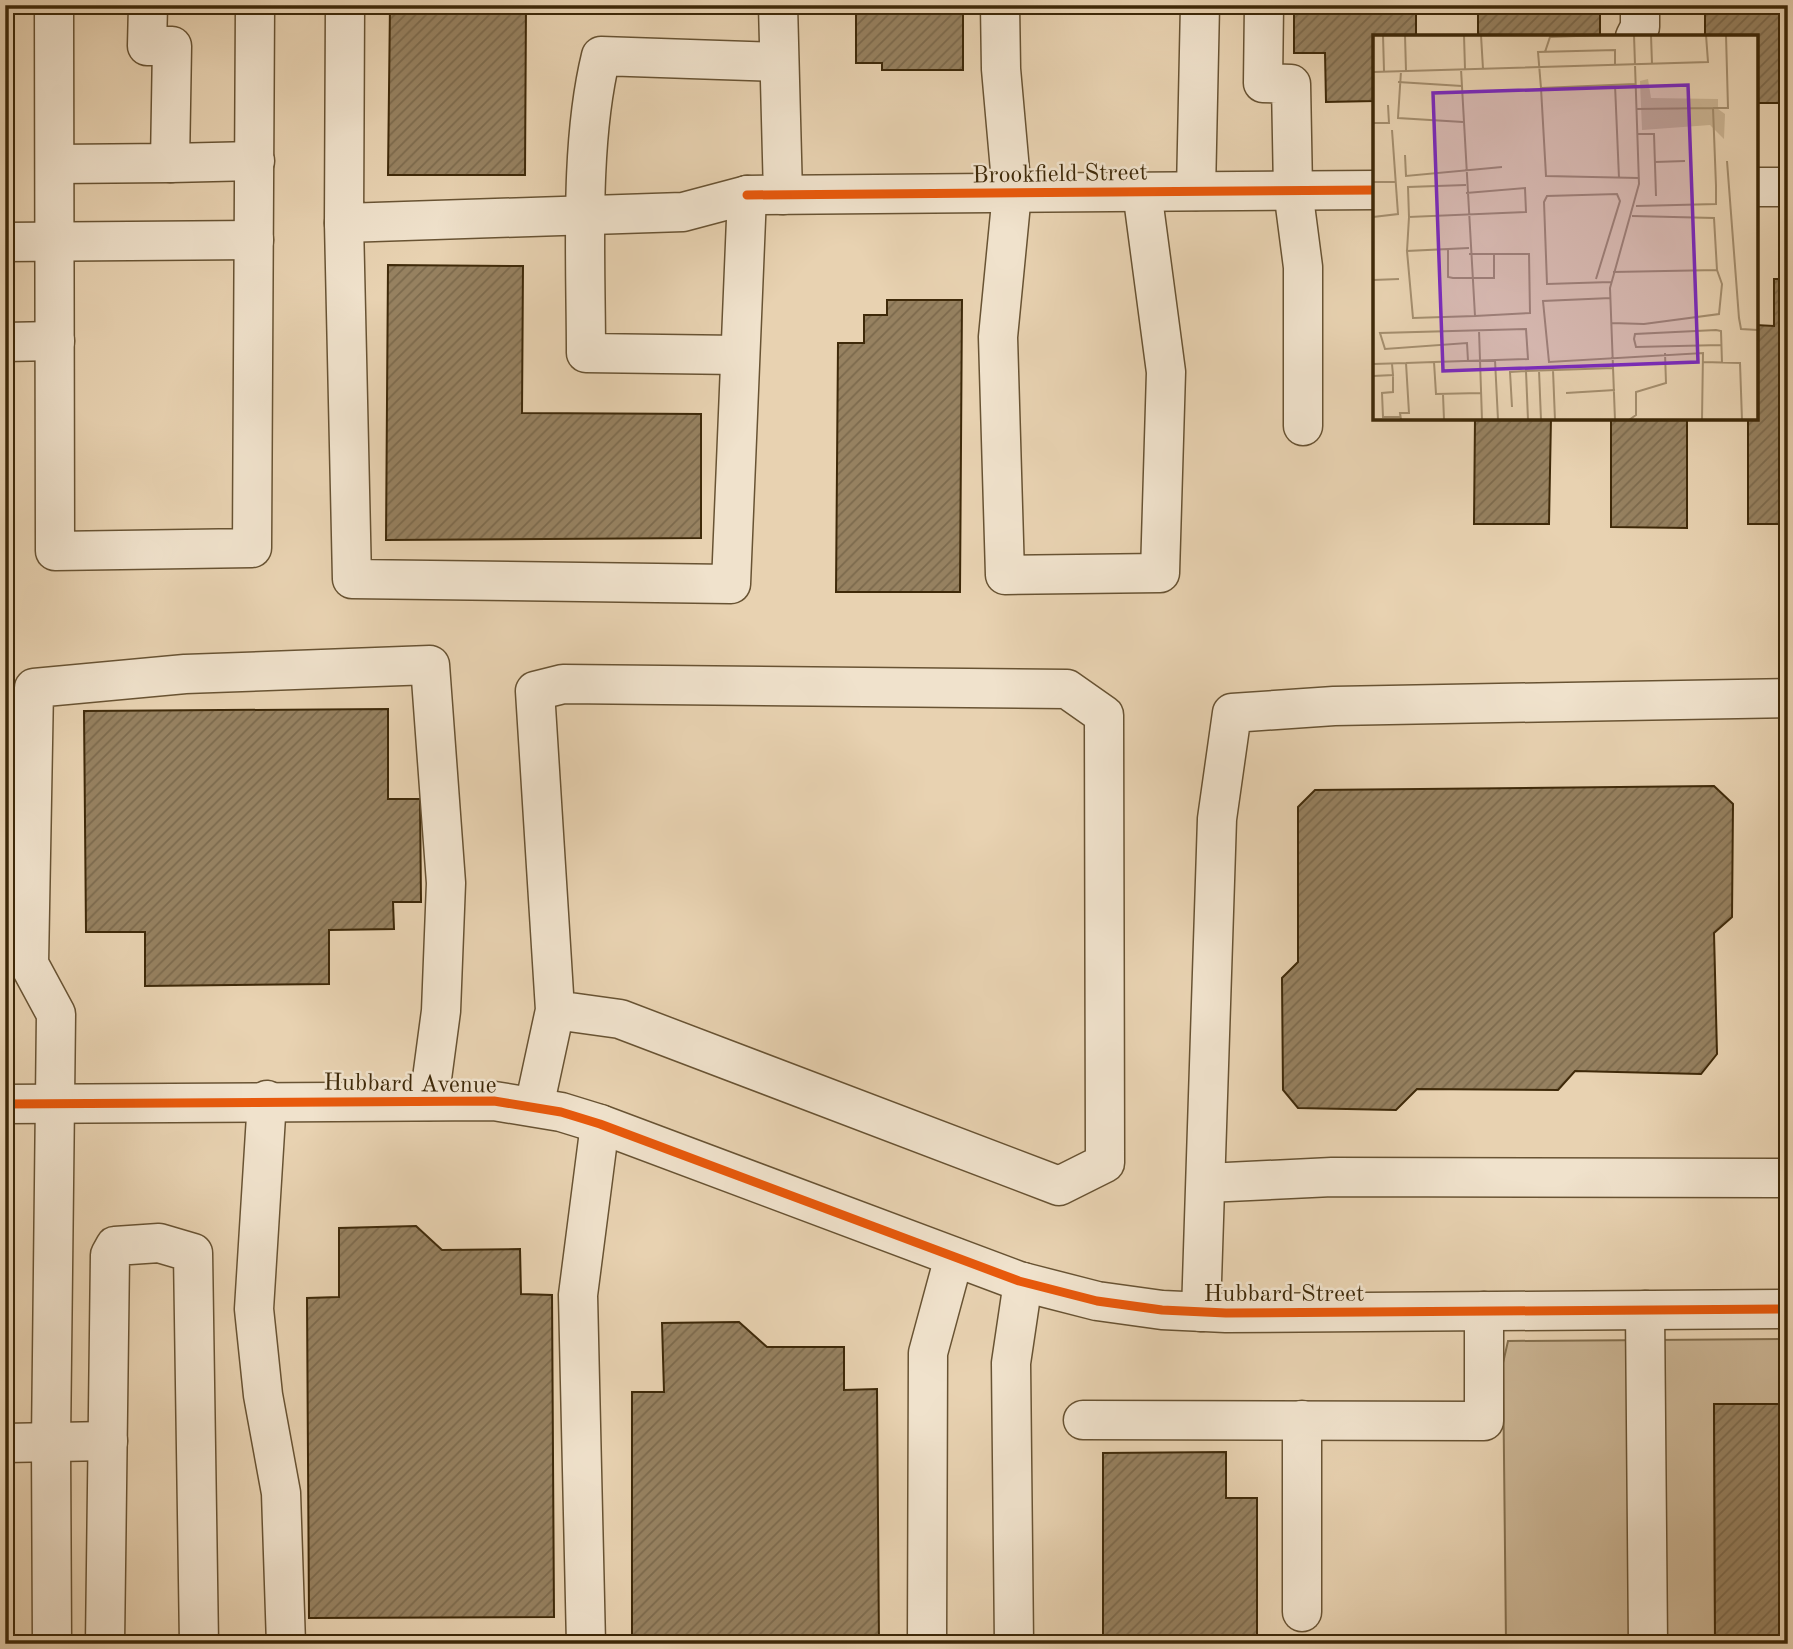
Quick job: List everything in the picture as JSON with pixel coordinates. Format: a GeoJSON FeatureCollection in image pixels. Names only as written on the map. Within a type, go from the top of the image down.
{"type":"FeatureCollection","features":[{"type":"Feature","properties":{"kind":"street"},"geometry":{"type":"LineString","coordinates":[[54,5],[55,551],[252,548],[256,5]]}},
{"type":"Feature","properties":{"kind":"street"},"geometry":{"type":"LineString","coordinates":[[148,5],[147,46],[172,46],[170,163]]}},
{"type":"Feature","properties":{"kind":"street"},"geometry":{"type":"LineString","coordinates":[[345,5],[344,223],[352,579],[731,584],[739,355],[765,195],[779,62],[778,5]]}},
{"type":"Feature","properties":{"kind":"street"},"geometry":{"type":"LineString","coordinates":[[1000,5],[1001,69],[1012,193],[999,337],[1005,575],[1160,573],[1166,372],[1142,191]]}},
{"type":"Feature","properties":{"kind":"street"},"geometry":{"type":"LineString","coordinates":[[1196,191],[1200,5]]}},
{"type":"Feature","properties":{"kind":"street"},"geometry":{"type":"LineString","coordinates":[[1264,5],[1262,83],[1291,84],[1293,190],[1303,267],[1303,426]]}},
{"type":"Feature","properties":{"kind":"street"},"geometry":{"type":"LineString","coordinates":[[1636,35],[1640,27],[1640,5]]}},
{"type":"Feature","properties":{"kind":"street"},"geometry":{"type":"LineString","coordinates":[[739,355],[586,354],[586,215],[594,85],[601,56],[779,62]]}},
{"type":"Feature","properties":{"kind":"street"},"geometry":{"type":"LineString","coordinates":[[55,164],[254,161]]}},
{"type":"Feature","properties":{"kind":"street"},"geometry":{"type":"LineString","coordinates":[[1758,187],[1788,187]]}},
{"type":"Feature","properties":{"kind":"street","name":"Brookfield Street"},"geometry":{"type":"LineString","coordinates":[[344,223],[683,212],[765,195],[1373,190]]}},
{"type":"Feature","properties":{"kind":"street"},"geometry":{"type":"LineString","coordinates":[[5,242],[254,240]]}},
{"type":"Feature","properties":{"kind":"street"},"geometry":{"type":"LineString","coordinates":[[5,342],[55,341]]}},
{"type":"Feature","properties":{"kind":"street"},"geometry":{"type":"LineString","coordinates":[[52,1644],[51,1442],[57,1014],[29,964],[34,688],[185,674],[430,665],[446,883],[441,1011],[429,1101]]}},
{"type":"Feature","properties":{"kind":"street"},"geometry":{"type":"LineString","coordinates":[[534,1107],[555,1010],[535,691],[564,684],[1067,689],[1104,715],[1105,1163],[1059,1186],[620,1019],[555,1010]]}},
{"type":"Feature","properties":{"kind":"street"},"geometry":{"type":"LineString","coordinates":[[1201,1312],[1217,819],[1232,713],[1334,706],[1788,698]]}},
{"type":"Feature","properties":{"kind":"street"},"geometry":{"type":"LineString","coordinates":[[267,1100],[254,1309],[263,1395],[281,1493],[286,1644]]}},
{"type":"Feature","properties":{"kind":"street","name":"Hubbard Avenue"},"geometry":{"type":"LineString","coordinates":[[5,1104],[267,1100],[494,1101],[534,1107],[600,1124],[799,1199]]}},
{"type":"Feature","properties":{"kind":"street"},"geometry":{"type":"LineString","coordinates":[[586,1644],[578,1295],[600,1124]]}},
{"type":"Feature","properties":{"kind":"street"},"geometry":{"type":"LineString","coordinates":[[1206,1183],[1332,1177],[1788,1178]]}},
{"type":"Feature","properties":{"kind":"street","name":"Hubbard Street"},"geometry":{"type":"LineString","coordinates":[[799,1199],[1023,1282],[1097,1301],[1201,1312],[1788,1309]]}},
{"type":"Feature","properties":{"kind":"street"},"geometry":{"type":"LineString","coordinates":[[105,1644],[110,1255],[115,1246],[159,1243],[193,1253],[199,1644]]}},
{"type":"Feature","properties":{"kind":"street"},"geometry":{"type":"LineString","coordinates":[[927,1644],[928,1353],[954,1257]]}},
{"type":"Feature","properties":{"kind":"street"},"geometry":{"type":"LineString","coordinates":[[1014,1644],[1011,1363],[1023,1282]]}},
{"type":"Feature","properties":{"kind":"street"},"geometry":{"type":"LineString","coordinates":[[1645,1310],[1647,1644]]}},
{"type":"Feature","properties":{"kind":"street"},"geometry":{"type":"LineString","coordinates":[[1083,1420],[1484,1421],[1484,1311]]}},
{"type":"Feature","properties":{"kind":"street"},"geometry":{"type":"LineString","coordinates":[[1302,1420],[1302,1612]]}},
{"type":"Feature","properties":{"kind":"street"},"geometry":{"type":"LineString","coordinates":[[5,1443],[108,1441]]}},
{"type":"Feature","properties":{"kind":"shaded area"},"geometry":{"type":"Polygon","coordinates":[[[1788,1339],[1788,1404],[1714,1405],[1715,1644],[1506,1644],[1503,1363],[1508,1341],[1788,1339]]]}},
{"type":"Feature","properties":{"kind":"building"},"geometry":{"type":"Polygon","coordinates":[[[390,5],[526,5],[525,175],[388,175],[390,5]]]}},
{"type":"Feature","properties":{"kind":"building"},"geometry":{"type":"Polygon","coordinates":[[[856,5],[963,5],[963,70],[882,70],[882,63],[856,63],[856,5]]]}},
{"type":"Feature","properties":{"kind":"building"},"geometry":{"type":"Polygon","coordinates":[[[1294,5],[1416,5],[1416,35],[1373,35],[1373,101],[1326,102],[1325,53],[1294,53],[1294,5]]]}},
{"type":"Feature","properties":{"kind":"building"},"geometry":{"type":"Polygon","coordinates":[[[1478,5],[1600,5],[1600,35],[1478,35],[1478,5]]]}},
{"type":"Feature","properties":{"kind":"building"},"geometry":{"type":"Polygon","coordinates":[[[1705,5],[1788,5],[1788,103],[1758,103],[1758,35],[1705,35],[1705,5]]]}},
{"type":"Feature","properties":{"kind":"building"},"geometry":{"type":"Polygon","coordinates":[[[388,265],[523,266],[522,413],[701,414],[701,538],[386,540],[388,265]]]}},
{"type":"Feature","properties":{"kind":"building"},"geometry":{"type":"Polygon","coordinates":[[[1774,279],[1788,279],[1788,524],[1748,524],[1748,420],[1758,420],[1758,325],[1774,326],[1774,279]]]}},
{"type":"Feature","properties":{"kind":"building"},"geometry":{"type":"Polygon","coordinates":[[[887,300],[962,300],[960,592],[836,592],[838,343],[864,343],[864,315],[887,315],[887,300]]]}},
{"type":"Feature","properties":{"kind":"building"},"geometry":{"type":"Polygon","coordinates":[[[1475,420],[1551,420],[1549,524],[1474,524],[1475,420]]]}},
{"type":"Feature","properties":{"kind":"building"},"geometry":{"type":"Polygon","coordinates":[[[1611,420],[1687,420],[1687,528],[1611,527],[1611,420]]]}},
{"type":"Feature","properties":{"kind":"building"},"geometry":{"type":"Polygon","coordinates":[[[388,709],[388,799],[420,799],[421,902],[393,902],[394,929],[329,930],[329,984],[145,986],[145,932],[86,932],[84,711],[388,709]]]}},
{"type":"Feature","properties":{"kind":"building"},"geometry":{"type":"Polygon","coordinates":[[[1714,786],[1733,804],[1732,917],[1714,933],[1717,1054],[1701,1074],[1575,1071],[1558,1090],[1417,1089],[1396,1110],[1298,1108],[1283,1090],[1282,978],[1298,962],[1298,807],[1315,790],[1714,786]]]}},
{"type":"Feature","properties":{"kind":"building"},"geometry":{"type":"Polygon","coordinates":[[[5,1182],[7,1421],[5,1421],[5,1182]]]}},
{"type":"Feature","properties":{"kind":"building"},"geometry":{"type":"Polygon","coordinates":[[[416,1226],[442,1250],[520,1249],[521,1294],[552,1295],[554,1617],[309,1618],[307,1298],[339,1297],[339,1228],[416,1226]]]}},
{"type":"Feature","properties":{"kind":"building"},"geometry":{"type":"Polygon","coordinates":[[[739,1322],[767,1347],[844,1347],[844,1390],[877,1389],[879,1644],[632,1644],[632,1392],[664,1392],[662,1323],[739,1322]]]}},
{"type":"Feature","properties":{"kind":"building"},"geometry":{"type":"Polygon","coordinates":[[[1714,1404],[1788,1404],[1788,1644],[1715,1644],[1714,1404]]]}},
{"type":"Feature","properties":{"kind":"building"},"geometry":{"type":"Polygon","coordinates":[[[1226,1452],[1226,1498],[1257,1498],[1257,1644],[1103,1644],[1103,1453],[1226,1452]]]}},
{"type":"Feature","properties":{"kind":"cycle path"},"geometry":{"type":"LineString","coordinates":[[747,195],[1373,190]]}},
{"type":"Feature","properties":{"kind":"cycle path"},"geometry":{"type":"LineString","coordinates":[[5,1104],[494,1101],[561,1112],[600,1124],[1019,1281],[1097,1301],[1162,1310],[1226,1313],[1788,1309]]}}]}
